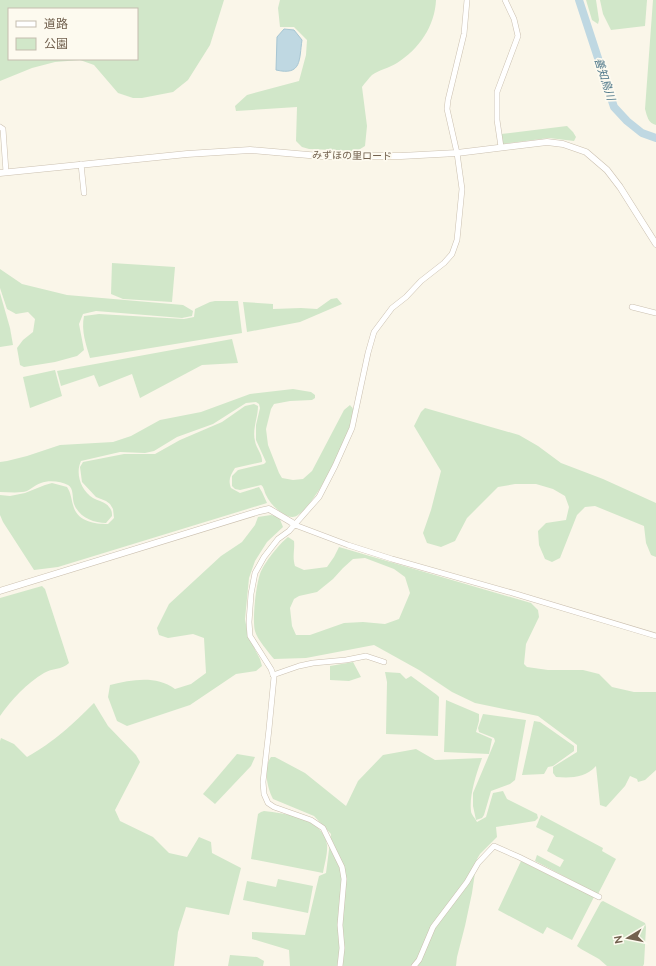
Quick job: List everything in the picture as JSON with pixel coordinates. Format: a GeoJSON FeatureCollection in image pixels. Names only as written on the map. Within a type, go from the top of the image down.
{"type":"FeatureCollection","features":[{"type":"Feature","properties":{"kind":"street"},"geometry":{"type":"LineString","coordinates":[[340,966],[342,948],[340,925],[344,879],[342,867],[323,828],[311,820],[274,807],[268,803],[264,794],[262,782],[269,729],[273,675],[250,636],[249,622],[251,594],[255,573],[264,557],[278,539],[294,525],[311,506],[324,487],[352,428],[374,332],[392,308],[444,263],[452,254],[457,240],[462,190],[457,153],[447,109],[464,34],[467,0]]}},
{"type":"Feature","properties":{"kind":"street"},"geometry":{"type":"LineString","coordinates":[[501,147],[497,120],[497,92],[518,36],[514,19],[504,0]]}},
{"type":"Feature","properties":{"kind":"street"},"geometry":{"type":"LineString","coordinates":[[0,127],[3,129],[3,173]]}},
{"type":"Feature","properties":{"kind":"street","name":"みずほの里ロード"},"geometry":{"type":"LineString","coordinates":[[3,173],[187,154],[250,150],[320,156],[401,156],[457,153],[547,142],[563,144],[586,152],[607,170],[656,244]]}},
{"type":"Feature","properties":{"kind":"street"},"geometry":{"type":"LineString","coordinates":[[81,164],[84,193]]}},
{"type":"Feature","properties":{"kind":"street"},"geometry":{"type":"LineString","coordinates":[[632,307],[656,313]]}},
{"type":"Feature","properties":{"kind":"street"},"geometry":{"type":"LineString","coordinates":[[0,591],[269,509],[292,522],[294,525],[348,545],[656,636]]}},
{"type":"Feature","properties":{"kind":"street"},"geometry":{"type":"LineString","coordinates":[[273,675],[306,664],[346,660],[366,656],[384,662]]}},
{"type":"Feature","properties":{"kind":"street"},"geometry":{"type":"LineString","coordinates":[[414,966],[419,960],[433,927],[467,882],[478,863],[494,846],[599,897]]}},
{"type":"Feature","properties":{"kind":"green space"},"geometry":{"type":"Polygon","coordinates":[[[0,0],[224,0],[210,45],[188,80],[173,92],[142,98],[133,98],[118,93],[94,65],[80,60],[55,62],[32,68],[0,81],[0,0]]]}},
{"type":"Feature","properties":{"kind":"green space"},"geometry":{"type":"Polygon","coordinates":[[[280,0],[436,0],[433,19],[419,44],[397,63],[372,75],[362,87],[367,126],[365,146],[357,151],[309,149],[302,147],[296,141],[297,107],[236,111],[235,106],[247,95],[299,81],[306,55],[307,40],[294,27],[280,27],[278,8],[280,0]]]}},
{"type":"Feature","properties":{"kind":"green space"},"geometry":{"type":"Polygon","coordinates":[[[586,0],[596,0],[599,20],[598,24],[592,20],[586,0]]]}},
{"type":"Feature","properties":{"kind":"green space"},"geometry":{"type":"Polygon","coordinates":[[[600,0],[647,0],[645,26],[611,30],[603,14],[600,0]]]}},
{"type":"Feature","properties":{"kind":"green space"},"geometry":{"type":"Polygon","coordinates":[[[653,0],[656,0],[656,125],[653,124],[647,117],[645,109],[653,0]]]}},
{"type":"Feature","properties":{"kind":"green space"},"geometry":{"type":"Polygon","coordinates":[[[567,126],[576,137],[574,141],[549,138],[503,144],[501,134],[567,126]]]}},
{"type":"Feature","properties":{"kind":"green space"},"geometry":{"type":"Polygon","coordinates":[[[112,263],[175,267],[172,302],[123,299],[111,294],[112,263]]]}},
{"type":"Feature","properties":{"kind":"green space"},"geometry":{"type":"Polygon","coordinates":[[[0,269],[22,284],[67,295],[183,305],[193,311],[192,316],[182,318],[96,311],[83,314],[79,324],[84,350],[77,356],[55,362],[24,367],[20,365],[17,348],[23,340],[33,332],[35,319],[28,312],[16,314],[7,309],[0,288],[0,269]]]}},
{"type":"Feature","properties":{"kind":"green space"},"geometry":{"type":"Polygon","coordinates":[[[0,293],[10,328],[13,345],[0,347],[0,293]]]}},
{"type":"Feature","properties":{"kind":"green space"},"geometry":{"type":"Polygon","coordinates":[[[337,298],[342,304],[300,322],[247,332],[243,302],[273,304],[273,309],[317,309],[331,299],[337,298]]]}},
{"type":"Feature","properties":{"kind":"green space"},"geometry":{"type":"Polygon","coordinates":[[[215,301],[238,301],[242,333],[90,358],[84,332],[84,316],[99,314],[184,319],[194,317],[195,309],[215,301]]]}},
{"type":"Feature","properties":{"kind":"green space"},"geometry":{"type":"Polygon","coordinates":[[[232,339],[238,363],[202,365],[140,398],[132,374],[99,387],[94,375],[61,386],[57,371],[232,339]]]}},
{"type":"Feature","properties":{"kind":"green space"},"geometry":{"type":"Polygon","coordinates":[[[55,370],[62,396],[30,408],[23,377],[55,370]]]}},
{"type":"Feature","properties":{"kind":"green space"},"geometry":{"type":"Polygon","coordinates":[[[293,389],[311,392],[315,395],[315,398],[312,400],[290,401],[274,404],[271,409],[266,429],[268,445],[282,478],[293,480],[303,479],[312,471],[344,410],[350,405],[353,410],[352,420],[347,434],[330,471],[310,503],[300,513],[292,517],[280,512],[273,506],[261,485],[240,490],[235,489],[232,486],[232,476],[238,470],[264,464],[266,462],[256,440],[256,425],[260,408],[259,404],[256,402],[246,403],[213,424],[177,437],[154,451],[145,453],[120,452],[81,461],[79,466],[79,476],[85,491],[93,498],[106,504],[111,510],[112,516],[106,523],[96,522],[83,516],[76,509],[70,486],[62,483],[51,481],[44,482],[25,492],[0,492],[0,462],[27,456],[60,445],[113,442],[131,436],[160,420],[201,412],[250,394],[293,389]]]}},
{"type":"Feature","properties":{"kind":"green space"},"geometry":{"type":"Polygon","coordinates":[[[254,404],[258,406],[254,437],[262,462],[235,468],[231,476],[230,483],[231,488],[240,493],[259,487],[267,503],[58,567],[34,570],[3,522],[0,515],[0,495],[10,496],[25,493],[52,483],[67,487],[75,510],[82,518],[91,522],[108,524],[114,518],[113,509],[106,501],[96,497],[82,482],[80,467],[83,462],[124,454],[155,454],[180,440],[222,422],[245,406],[254,404]]]}},
{"type":"Feature","properties":{"kind":"green space"},"geometry":{"type":"Polygon","coordinates":[[[425,408],[519,435],[538,446],[561,463],[603,479],[656,503],[656,557],[651,555],[646,543],[644,526],[595,506],[585,507],[577,515],[560,558],[552,562],[545,559],[539,545],[538,531],[546,523],[566,520],[569,507],[565,496],[553,489],[536,484],[515,484],[498,487],[467,518],[455,541],[441,547],[427,543],[423,533],[431,510],[441,471],[414,426],[421,412],[425,408]]]}},
{"type":"Feature","properties":{"kind":"green space"},"geometry":{"type":"Polygon","coordinates":[[[271,515],[279,517],[283,527],[267,542],[255,561],[249,578],[245,619],[248,636],[262,666],[256,671],[236,674],[190,705],[127,726],[117,721],[108,697],[110,685],[135,680],[151,680],[160,682],[175,689],[191,684],[206,673],[204,638],[193,634],[168,638],[159,635],[157,628],[169,604],[221,556],[242,542],[255,525],[258,517],[271,515]]]}},
{"type":"Feature","properties":{"kind":"green space"},"geometry":{"type":"Polygon","coordinates":[[[288,537],[294,541],[295,566],[304,570],[327,567],[339,547],[531,603],[538,610],[539,617],[526,644],[524,664],[527,667],[548,670],[583,670],[599,674],[612,687],[634,692],[656,692],[656,770],[645,780],[638,782],[637,779],[630,776],[625,786],[606,807],[600,805],[596,766],[587,773],[578,776],[556,777],[553,773],[553,767],[577,752],[577,745],[538,716],[475,703],[452,692],[419,670],[374,645],[306,658],[274,659],[261,642],[255,631],[255,602],[257,586],[262,570],[272,554],[288,537]],[[365,558],[353,559],[333,579],[317,592],[299,596],[294,599],[290,608],[292,626],[296,635],[310,635],[344,623],[363,622],[385,624],[399,619],[410,593],[405,577],[394,569],[365,558]]]}},
{"type":"Feature","properties":{"kind":"green space"},"geometry":{"type":"Polygon","coordinates":[[[42,586],[45,589],[69,663],[63,667],[47,671],[38,677],[14,698],[0,716],[0,598],[42,586]]]}},
{"type":"Feature","properties":{"kind":"green space"},"geometry":{"type":"Polygon","coordinates":[[[353,662],[361,677],[349,681],[330,680],[330,666],[353,662]]]}},
{"type":"Feature","properties":{"kind":"green space"},"geometry":{"type":"Polygon","coordinates":[[[385,672],[400,673],[406,679],[411,676],[439,697],[438,736],[386,734],[387,682],[385,672]]]}},
{"type":"Feature","properties":{"kind":"green space"},"geometry":{"type":"Polygon","coordinates":[[[446,700],[479,714],[476,732],[492,739],[489,754],[444,752],[446,700]]]}},
{"type":"Feature","properties":{"kind":"green space"},"geometry":{"type":"Polygon","coordinates":[[[94,703],[108,726],[136,755],[140,762],[115,810],[120,821],[153,837],[169,853],[187,857],[199,837],[211,842],[212,853],[241,868],[229,915],[186,907],[178,932],[174,966],[0,966],[1,738],[14,744],[27,757],[63,732],[94,703]]]}},
{"type":"Feature","properties":{"kind":"green space"},"geometry":{"type":"Polygon","coordinates":[[[483,714],[526,720],[515,780],[510,784],[491,791],[484,815],[482,818],[476,820],[473,806],[473,793],[495,741],[494,738],[479,732],[478,728],[483,714]]]}},
{"type":"Feature","properties":{"kind":"green space"},"geometry":{"type":"Polygon","coordinates":[[[534,721],[540,722],[574,746],[574,751],[553,766],[548,767],[544,774],[522,775],[534,721]]]}},
{"type":"Feature","properties":{"kind":"green space"},"geometry":{"type":"Polygon","coordinates":[[[416,749],[435,760],[482,758],[471,798],[471,812],[477,822],[486,817],[493,793],[503,791],[507,799],[537,814],[538,818],[535,821],[496,827],[497,837],[477,859],[472,893],[456,966],[290,966],[289,950],[252,939],[252,932],[305,935],[319,876],[326,873],[331,834],[314,816],[273,799],[267,778],[267,767],[271,757],[275,757],[305,773],[346,806],[358,781],[383,755],[416,749]]]}},
{"type":"Feature","properties":{"kind":"green space"},"geometry":{"type":"Polygon","coordinates":[[[237,754],[255,757],[251,766],[215,804],[203,794],[237,754]]]}},
{"type":"Feature","properties":{"kind":"green space"},"geometry":{"type":"Polygon","coordinates":[[[264,811],[302,819],[319,829],[325,836],[327,845],[323,873],[251,859],[258,814],[264,811]]]}},
{"type":"Feature","properties":{"kind":"green space"},"geometry":{"type":"Polygon","coordinates":[[[541,815],[603,848],[602,851],[616,859],[598,894],[535,861],[537,855],[560,867],[564,860],[547,851],[554,836],[536,827],[541,815]]]}},
{"type":"Feature","properties":{"kind":"green space"},"geometry":{"type":"Polygon","coordinates":[[[521,861],[594,897],[572,940],[547,927],[543,934],[498,910],[521,861]]]}},
{"type":"Feature","properties":{"kind":"green space"},"geometry":{"type":"Polygon","coordinates":[[[278,879],[313,886],[308,913],[243,900],[247,881],[276,887],[278,879]]]}},
{"type":"Feature","properties":{"kind":"green space"},"geometry":{"type":"Polygon","coordinates":[[[603,901],[645,923],[643,966],[607,966],[599,959],[577,946],[601,902],[603,901]]]}},
{"type":"Feature","properties":{"kind":"green space"},"geometry":{"type":"Polygon","coordinates":[[[230,955],[257,957],[264,961],[263,966],[228,966],[230,955]]]}},
{"type":"Feature","properties":{"kind":"water"},"geometry":{"type":"Polygon","coordinates":[[[284,29],[294,30],[302,40],[298,65],[291,71],[276,70],[277,37],[284,29]]]}},
{"type":"Feature","properties":{"kind":"waterway","name":"善知鳥川"},"geometry":{"type":"LineString","coordinates":[[579,0],[614,107],[627,121],[642,133],[656,138]]}}]}
